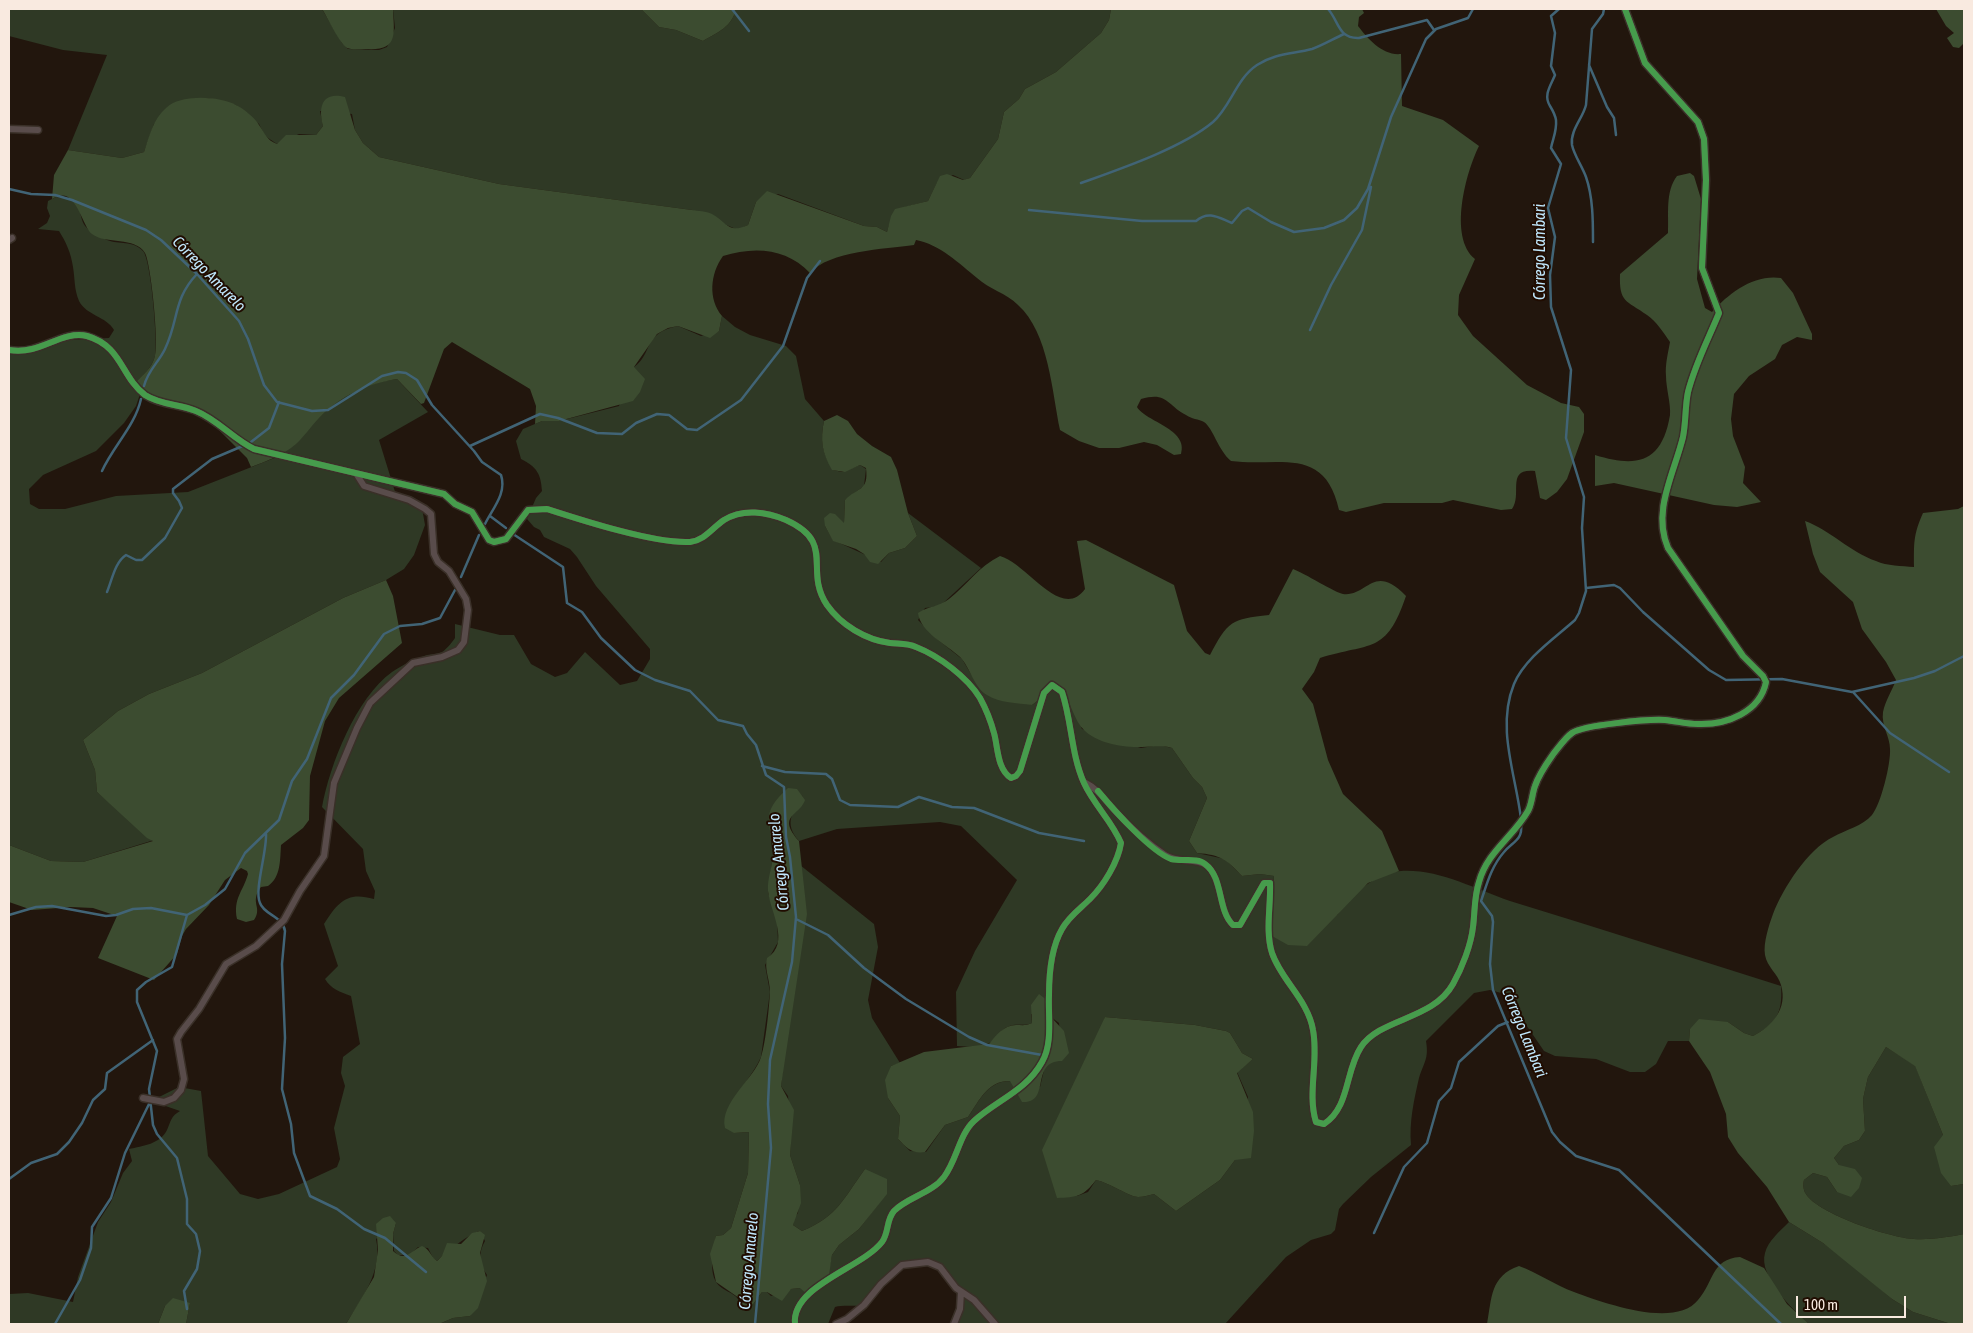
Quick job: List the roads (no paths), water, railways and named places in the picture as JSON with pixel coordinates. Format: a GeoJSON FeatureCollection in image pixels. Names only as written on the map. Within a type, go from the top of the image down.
{"type":"FeatureCollection","features":[{"type":"Feature","properties":{"kind":"street"},"geometry":{"type":"LineString","coordinates":[[1084,782],[1096,788],[1114,810],[1154,848],[1171,859],[1205,863],[1211,870],[1224,902],[1227,920],[1233,926],[1240,925],[1264,883],[1270,884],[1269,939],[1272,954],[1308,1012],[1313,1029],[1315,1048],[1312,1109],[1316,1122],[1324,1124],[1333,1118],[1339,1107],[1360,1048],[1369,1037],[1428,1008],[1453,985],[1473,929],[1479,882],[1489,859],[1528,811],[1541,773],[1555,752],[1572,733],[1593,726],[1663,720],[1700,725],[1741,714],[1752,708],[1760,700],[1766,682],[1763,676],[1743,656],[1668,548],[1663,535],[1661,516],[1683,436],[1688,393],[1702,348],[1719,314],[1702,268],[1706,180],[1704,139],[1698,122],[1645,63],[1625,9]]}},
{"type":"Feature","properties":{"kind":"street"},"geometry":{"type":"LineString","coordinates":[[9,129],[38,130]]}},
{"type":"Feature","properties":{"kind":"street"},"geometry":{"type":"LineString","coordinates":[[9,350],[33,349],[74,335],[88,336],[108,346],[117,355],[139,389],[146,395],[163,403],[196,411],[216,423],[240,443],[254,449],[357,475],[444,494],[455,504],[472,512],[489,540],[494,542],[506,539],[528,510],[535,508],[547,508],[669,542],[691,542],[703,538],[725,520],[738,514],[756,512],[784,519],[808,532],[814,540],[820,590],[826,604],[840,620],[855,630],[878,640],[916,647],[951,669],[971,686],[988,714],[995,735],[999,758],[1008,776],[1014,778],[1020,771],[1044,693],[1048,687],[1057,687],[1062,692],[1066,704],[1074,752],[1084,782],[1110,820],[1121,843],[1118,855],[1104,881],[1062,929],[1056,944],[1050,976],[1049,1038],[1043,1061],[1031,1079],[974,1121],[966,1132],[944,1178],[894,1211],[882,1243],[820,1286],[802,1301],[797,1308],[795,1324]]}},
{"type":"Feature","properties":{"kind":"street"},"geometry":{"type":"LineString","coordinates":[[143,1098],[164,1102],[174,1098],[181,1090],[184,1079],[177,1039],[181,1032],[199,1009],[226,964],[256,946],[284,920],[300,891],[324,856],[334,783],[357,728],[370,703],[377,695],[390,687],[399,674],[413,663],[442,657],[458,650],[464,642],[468,615],[466,599],[449,571],[438,562],[434,554],[431,514],[425,508],[409,500],[364,486],[357,475]]}},
{"type":"Feature","properties":{"kind":"street"},"geometry":{"type":"LineString","coordinates":[[836,1324],[847,1319],[864,1305],[881,1284],[902,1265],[928,1262],[940,1267],[961,1292],[974,1300],[995,1324]]}},
{"type":"Feature","properties":{"kind":"street"},"geometry":{"type":"LineString","coordinates":[[954,1324],[960,1308],[961,1292]]}},
{"type":"Feature","properties":{"kind":"waterway"},"geometry":{"type":"LineString","coordinates":[[732,9],[749,31]]}},
{"type":"Feature","properties":{"kind":"waterway"},"geometry":{"type":"LineString","coordinates":[[1328,9],[1343,32],[1352,38],[1359,38],[1427,20],[1434,30]]}},
{"type":"Feature","properties":{"kind":"waterway"},"geometry":{"type":"LineString","coordinates":[[1029,210],[1142,221],[1196,221],[1210,215],[1232,223],[1242,211],[1248,208],[1271,222],[1294,232],[1324,228],[1344,220],[1357,208],[1368,189],[1391,117],[1426,39],[1436,29],[1468,18],[1473,9]]}},
{"type":"Feature","properties":{"kind":"waterway","name":"Córrego Lambari"},"geometry":{"type":"LineString","coordinates":[[1521,819],[1507,734],[1509,701],[1514,684],[1525,666],[1541,649],[1575,620],[1586,591],[1582,528],[1584,497],[1566,438],[1571,370],[1551,307],[1550,275],[1555,237],[1548,208],[1561,164],[1551,148],[1556,120],[1547,98],[1548,90],[1555,75],[1551,66],[1555,33],[1551,16],[1559,9]]}},
{"type":"Feature","properties":{"kind":"waterway"},"geometry":{"type":"LineString","coordinates":[[1593,242],[1593,217],[1590,193],[1586,177],[1573,149],[1572,140],[1586,105],[1592,29],[1603,14],[1604,9]]}},
{"type":"Feature","properties":{"kind":"waterway"},"geometry":{"type":"LineString","coordinates":[[1081,183],[1150,157],[1200,132],[1219,116],[1250,71],[1264,61],[1277,56],[1312,49],[1344,34]]}},
{"type":"Feature","properties":{"kind":"waterway"},"geometry":{"type":"LineString","coordinates":[[1589,65],[1607,107],[1614,118],[1616,135]]}},
{"type":"Feature","properties":{"kind":"waterway"},"geometry":{"type":"LineString","coordinates":[[1310,330],[1331,285],[1362,230],[1371,187]]}},
{"type":"Feature","properties":{"kind":"waterway","name":"Córrego Amarelo"},"geometry":{"type":"LineString","coordinates":[[9,189],[31,194],[55,195],[72,200],[146,230],[161,240],[197,274],[239,321],[248,339],[264,385],[277,402],[312,411],[328,410],[382,376],[398,372],[406,373],[417,380],[432,405],[482,462],[501,475],[501,494],[485,524]]}},
{"type":"Feature","properties":{"kind":"waterway"},"geometry":{"type":"LineString","coordinates":[[470,446],[540,414],[558,418],[597,433],[622,434],[636,423],[657,414],[669,415],[687,429],[697,430],[741,400],[783,346],[807,278],[820,261]]}},
{"type":"Feature","properties":{"kind":"waterway"},"geometry":{"type":"LineString","coordinates":[[144,386],[148,375],[165,349],[184,292],[197,274]]}},
{"type":"Feature","properties":{"kind":"waterway"},"geometry":{"type":"LineString","coordinates":[[102,471],[134,418],[141,399]]}},
{"type":"Feature","properties":{"kind":"waterway"},"geometry":{"type":"LineString","coordinates":[[251,442],[269,428],[279,402]]}},
{"type":"Feature","properties":{"kind":"waterway"},"geometry":{"type":"LineString","coordinates":[[107,592],[116,567],[122,558],[126,555],[136,560],[142,560],[165,538],[182,508],[173,493],[173,489],[212,459],[245,445]]}},
{"type":"Feature","properties":{"kind":"waterway","name":"Córrego Amarelo"},"geometry":{"type":"LineString","coordinates":[[490,516],[506,528]]}},
{"type":"Feature","properties":{"kind":"waterway","name":"Córrego Amarelo"},"geometry":{"type":"LineString","coordinates":[[513,534],[563,567],[567,603],[582,612],[601,638],[635,670],[655,680],[690,691],[718,720],[743,726],[756,745],[766,775],[784,787],[786,837],[796,917],[792,962],[770,1060],[768,1104],[771,1148],[755,1324]]}},
{"type":"Feature","properties":{"kind":"waterway"},"geometry":{"type":"LineString","coordinates":[[461,577],[479,535]]}},
{"type":"Feature","properties":{"kind":"waterway"},"geometry":{"type":"LineString","coordinates":[[1586,588],[1614,585],[1620,588],[1643,612],[1709,670],[1726,680],[1782,679],[1852,692],[1914,678],[1935,671],[1964,656]]}},
{"type":"Feature","properties":{"kind":"waterway"},"geometry":{"type":"LineString","coordinates":[[187,1309],[184,1291],[197,1269],[200,1251],[196,1234],[187,1224],[187,1199],[177,1158],[157,1134],[153,1125],[149,1089],[157,1051],[137,1002],[137,990],[146,982],[172,967],[187,915],[205,905],[225,889],[245,853],[279,820],[292,781],[307,759],[331,698],[354,675],[384,634],[400,626],[422,624],[440,618],[455,590]]}},
{"type":"Feature","properties":{"kind":"waterway"},"geometry":{"type":"LineString","coordinates":[[1853,692],[1890,733],[1949,772]]}},
{"type":"Feature","properties":{"kind":"waterway"},"geometry":{"type":"LineString","coordinates":[[762,766],[785,772],[826,774],[832,779],[840,800],[850,805],[898,807],[919,797],[952,807],[974,808],[1039,833],[1084,841]]}},
{"type":"Feature","properties":{"kind":"waterway","name":"Córrego Lambari"},"geometry":{"type":"LineString","coordinates":[[1521,825],[1519,837],[1500,858],[1487,882],[1481,901],[1492,916],[1493,922],[1490,964],[1493,990],[1552,1132],[1576,1156],[1619,1170],[1781,1324]]}},
{"type":"Feature","properties":{"kind":"waterway"},"geometry":{"type":"LineString","coordinates":[[266,834],[259,897],[262,907],[281,922],[285,931],[282,964],[285,1038],[282,1089],[291,1124],[294,1153],[310,1196],[337,1209],[364,1229],[385,1238],[426,1272]]}},
{"type":"Feature","properties":{"kind":"waterway"},"geometry":{"type":"LineString","coordinates":[[9,915],[36,907],[52,906],[106,916],[116,915],[133,909],[151,908],[187,915]]}},
{"type":"Feature","properties":{"kind":"waterway"},"geometry":{"type":"LineString","coordinates":[[796,919],[828,935],[864,968],[906,999],[969,1037],[987,1045],[1042,1055]]}},
{"type":"Feature","properties":{"kind":"waterway"},"geometry":{"type":"LineString","coordinates":[[1374,1233],[1404,1167],[1427,1143],[1439,1101],[1451,1088],[1459,1062],[1498,1026],[1508,1022]]}},
{"type":"Feature","properties":{"kind":"waterway"},"geometry":{"type":"LineString","coordinates":[[9,1179],[31,1163],[57,1154],[69,1142],[82,1123],[93,1100],[105,1089],[107,1073],[153,1040]]}},
{"type":"Feature","properties":{"kind":"waterway"},"geometry":{"type":"LineString","coordinates":[[55,1324],[80,1280],[91,1248],[92,1227],[111,1198],[125,1153],[150,1102]]}}]}
